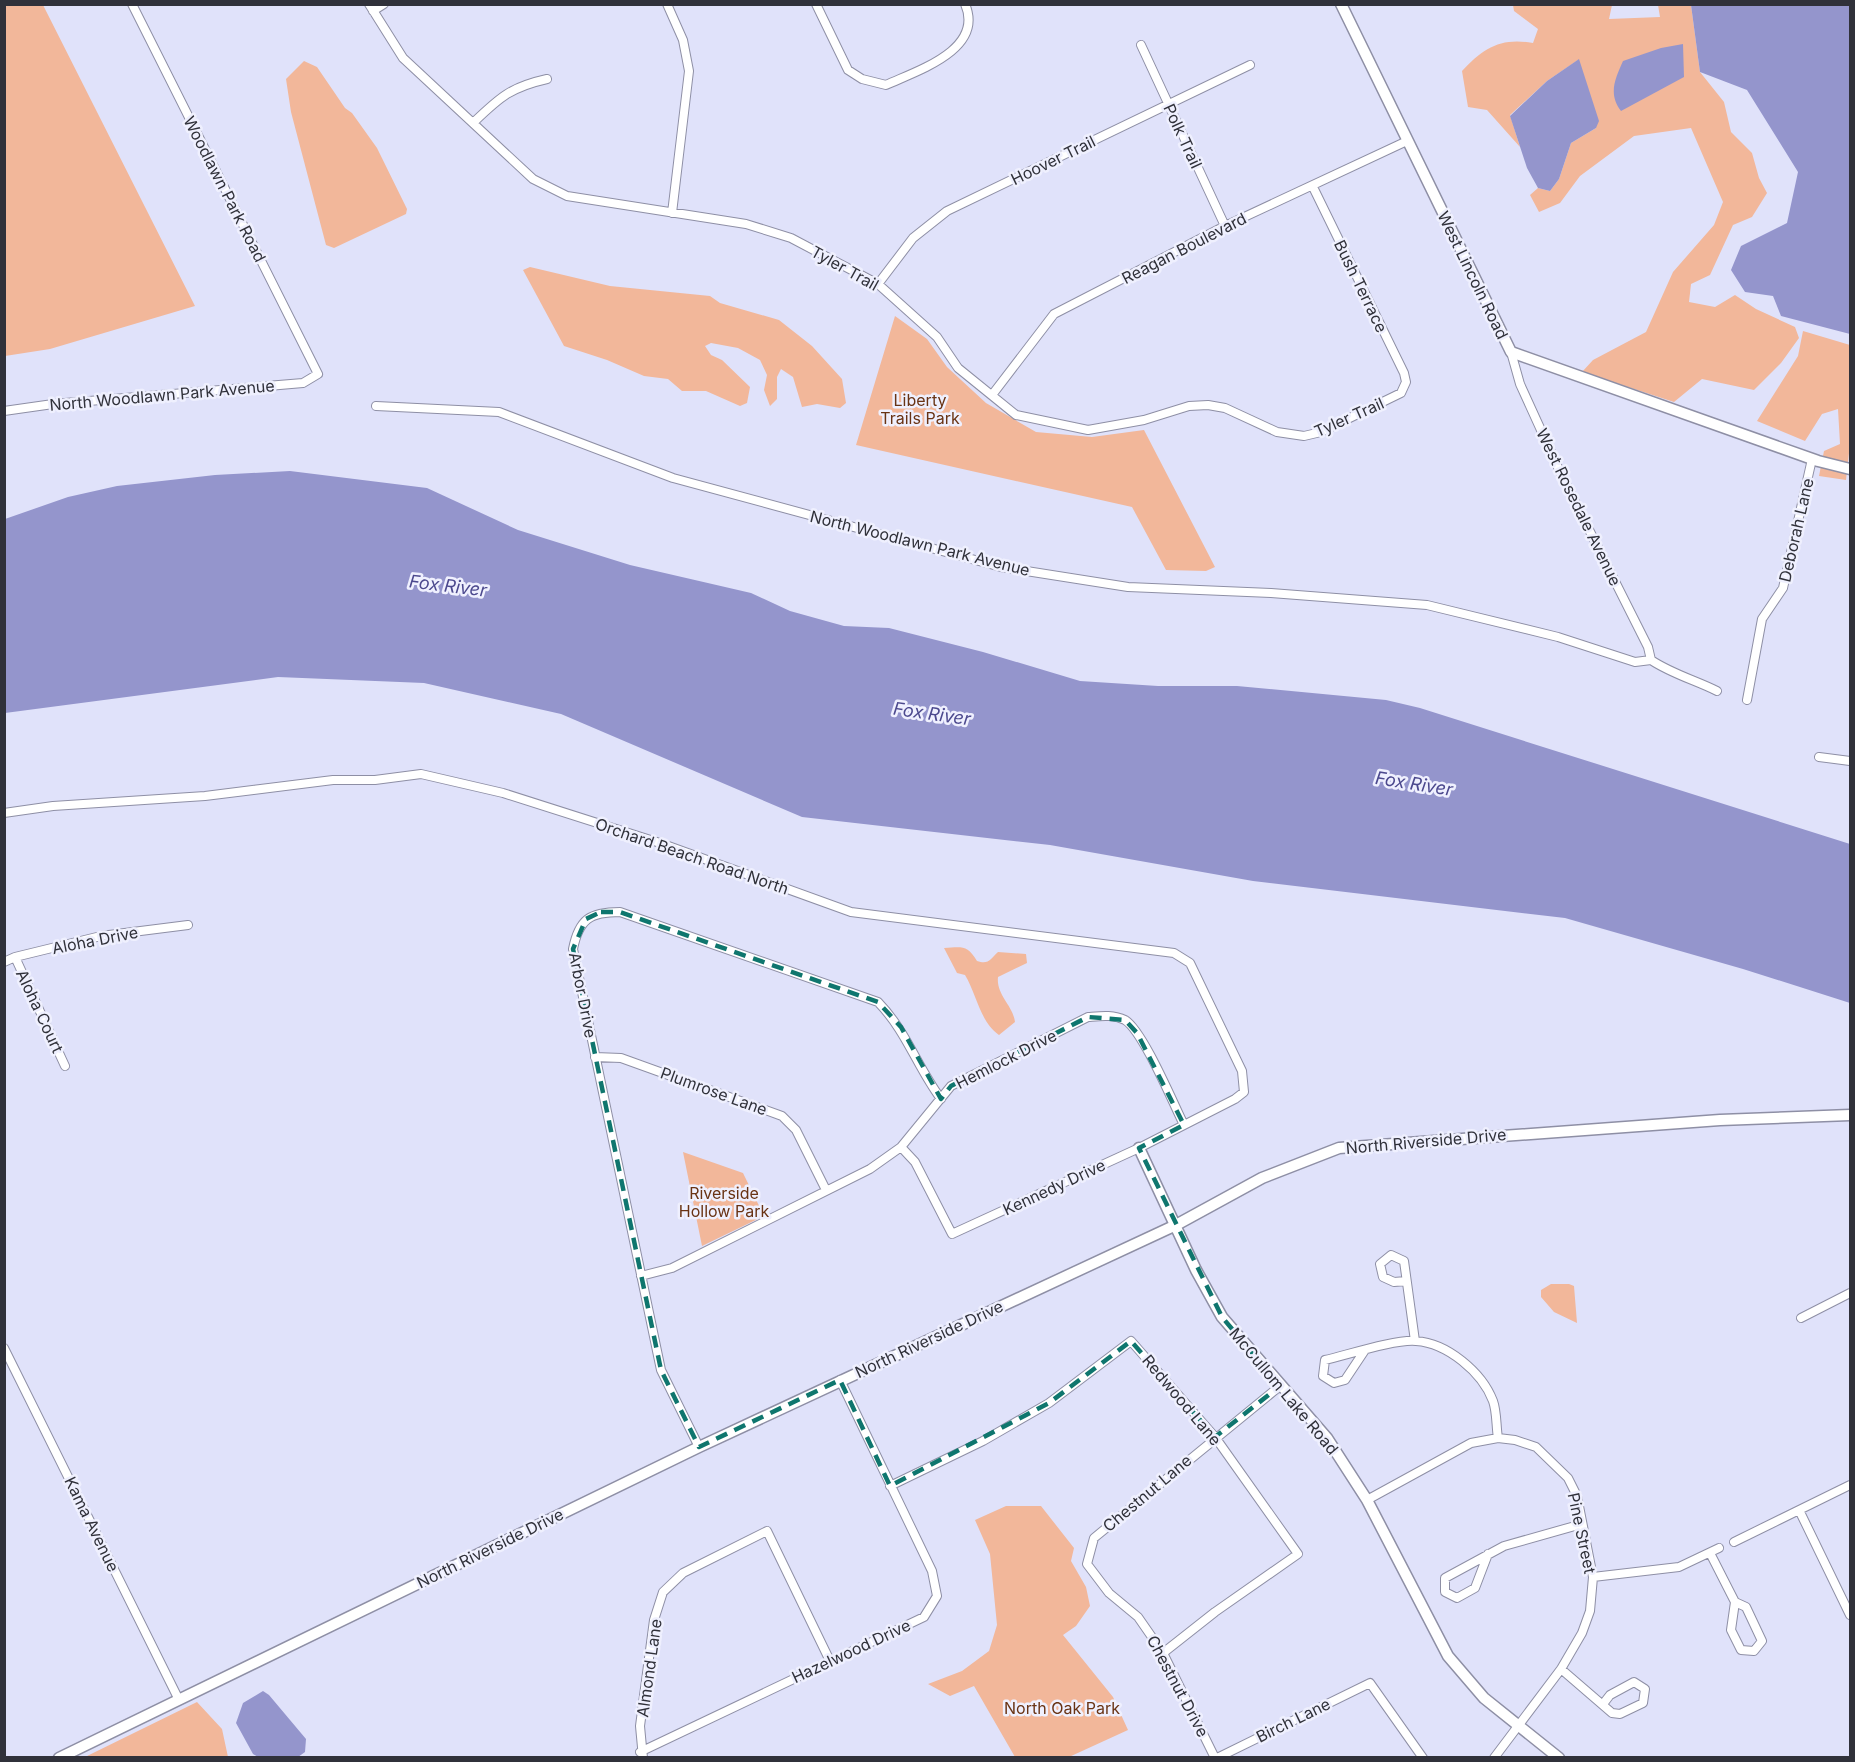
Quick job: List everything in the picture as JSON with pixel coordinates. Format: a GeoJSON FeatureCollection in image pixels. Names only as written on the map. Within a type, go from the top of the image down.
{"type":"FeatureCollection","features":[{"type":"Feature","properties":{"kind":"street","name":"Woodlawn Park Road"},"geometry":{"type":"LineString","coordinates":[[132,4],[318,374]]}},
{"type":"Feature","properties":{"kind":"street"},"geometry":{"type":"LineString","coordinates":[[371,8],[384,4]]}},
{"type":"Feature","properties":{"kind":"street"},"geometry":{"type":"LineString","coordinates":[[672,213],[689,71],[683,40],[668,7],[678,4]]}},
{"type":"Feature","properties":{"kind":"street"},"geometry":{"type":"LineString","coordinates":[[816,4],[848,69],[862,79],[886,86],[955,51],[968,31],[965,4]]}},
{"type":"Feature","properties":{"kind":"street","name":"West Lincoln Road"},"geometry":{"type":"LineString","coordinates":[[1341,4],[1511,352],[1812,459],[1851,469]]}},
{"type":"Feature","properties":{"kind":"street","name":"Tyler Trail"},"geometry":{"type":"LineString","coordinates":[[371,8],[403,58],[533,179],[567,196],[746,224],[791,238],[878,284],[937,337],[958,368],[1016,415],[1088,430],[1144,420],[1189,406],[1208,405],[1225,408],[1277,432],[1304,436],[1321,432],[1398,395],[1405,386]]}},
{"type":"Feature","properties":{"kind":"street","name":"Polk Trail"},"geometry":{"type":"LineString","coordinates":[[1141,45],[1225,226]]}},
{"type":"Feature","properties":{"kind":"street","name":"Hoover Trail"},"geometry":{"type":"LineString","coordinates":[[878,284],[914,238],[947,211],[1250,65]]}},
{"type":"Feature","properties":{"kind":"street"},"geometry":{"type":"LineString","coordinates":[[474,122],[503,94],[523,84],[547,79]]}},
{"type":"Feature","properties":{"kind":"street","name":"Reagan Boulevard"},"geometry":{"type":"LineString","coordinates":[[992,395],[1054,314],[1225,226],[1313,187],[1407,141]]}},
{"type":"Feature","properties":{"kind":"street","name":"Bush Terrace"},"geometry":{"type":"LineString","coordinates":[[1313,187],[1404,373],[1405,386]]}},
{"type":"Feature","properties":{"kind":"street","name":"West Rosedale Avenue"},"geometry":{"type":"LineString","coordinates":[[1511,352],[1520,384],[1538,424],[1648,647],[1651,660]]}},
{"type":"Feature","properties":{"kind":"street","name":"North Woodlawn Park Avenue"},"geometry":{"type":"LineString","coordinates":[[4,411],[53,404],[303,383],[318,374]]}},
{"type":"Feature","properties":{"kind":"street","name":"North Woodlawn Park Avenue"},"geometry":{"type":"LineString","coordinates":[[376,406],[499,412],[673,478],[1001,567],[1128,587],[1271,593],[1427,605],[1558,637],[1635,662],[1651,660]]}},
{"type":"Feature","properties":{"kind":"street","name":"Deborah Lane"},"geometry":{"type":"LineString","coordinates":[[1747,700],[1761,619],[1783,588],[1812,459]]}},
{"type":"Feature","properties":{"kind":"street"},"geometry":{"type":"LineString","coordinates":[[1651,660],[1668,671],[1718,691]]}},
{"type":"Feature","properties":{"kind":"street"},"geometry":{"type":"LineString","coordinates":[[1819,757],[1851,760]]}},
{"type":"Feature","properties":{"kind":"street","name":"Orchard Beach Road North"},"geometry":{"type":"LineString","coordinates":[[4,813],[53,806],[205,796],[333,780],[375,780],[421,774],[503,793],[660,843],[850,912],[1174,953],[1190,963],[1242,1071],[1244,1092]]}},
{"type":"Feature","properties":{"kind":"street","name":"Arbor Drive"},"geometry":{"type":"LineString","coordinates":[[699,1447],[661,1370],[573,949],[576,932],[586,920],[601,912],[620,912],[878,1002],[901,1028],[925,1077],[941,1099]]}},
{"type":"Feature","properties":{"kind":"street","name":"Aloha Drive"},"geometry":{"type":"LineString","coordinates":[[4,962],[15,957],[101,936],[188,925]]}},
{"type":"Feature","properties":{"kind":"street","name":"Aloha Court"},"geometry":{"type":"LineString","coordinates":[[15,957],[66,1066]]}},
{"type":"Feature","properties":{"kind":"street","name":"Hemlock Drive"},"geometry":{"type":"LineString","coordinates":[[641,1276],[672,1268],[870,1169],[901,1147],[951,1086],[1088,1017],[1108,1015],[1125,1020],[1137,1033],[1184,1125]]}},
{"type":"Feature","properties":{"kind":"street","name":"Plumrose Lane"},"geometry":{"type":"LineString","coordinates":[[595,1057],[621,1058],[782,1116],[796,1130],[826,1190]]}},
{"type":"Feature","properties":{"kind":"street","name":"Kennedy Drive"},"geometry":{"type":"LineString","coordinates":[[901,1147],[915,1162],[951,1234],[1139,1148],[1235,1100],[1244,1092]]}},
{"type":"Feature","properties":{"kind":"street","name":"North Riverside Drive"},"geometry":{"type":"LineString","coordinates":[[59,1758],[699,1447],[1176,1225],[1262,1178],[1339,1148],[1736,1119],[1851,1115]]}},
{"type":"Feature","properties":{"kind":"street","name":"McCullom Lake Road"},"geometry":{"type":"LineString","coordinates":[[1139,1148],[1222,1317],[1327,1438],[1367,1500],[1448,1656],[1484,1698],[1559,1758]]}},
{"type":"Feature","properties":{"kind":"street"},"geometry":{"type":"LineString","coordinates":[[1406,1281],[1415,1341]]}},
{"type":"Feature","properties":{"kind":"street"},"geometry":{"type":"LineString","coordinates":[[1802,1318],[1851,1293]]}},
{"type":"Feature","properties":{"kind":"street","name":"Redwood Lane"},"geometry":{"type":"LineString","coordinates":[[890,1486],[983,1441],[1048,1403],[1131,1341],[1215,1437],[1298,1554],[1215,1611],[1162,1653]]}},
{"type":"Feature","properties":{"kind":"street"},"geometry":{"type":"LineString","coordinates":[[1365,1350],[1345,1380],[1334,1383],[1323,1376],[1325,1360],[1365,1350],[1415,1341],[1445,1349],[1462,1361],[1478,1378],[1493,1403],[1498,1438]]}},
{"type":"Feature","properties":{"kind":"street","name":"Kama Avenue"},"geometry":{"type":"LineString","coordinates":[[4,1348],[179,1700]]}},
{"type":"Feature","properties":{"kind":"street","name":"Hazelwood Drive"},"geometry":{"type":"LineString","coordinates":[[642,1755],[924,1617],[937,1596],[932,1571],[840,1380]]}},
{"type":"Feature","properties":{"kind":"street","name":"Chestnut Lane"},"geometry":{"type":"LineString","coordinates":[[1138,1617],[1109,1593],[1088,1564],[1094,1538],[1280,1386]]}},
{"type":"Feature","properties":{"kind":"street","name":"Pine Street"},"geometry":{"type":"LineString","coordinates":[[1367,1500],[1471,1443],[1498,1438],[1515,1440],[1536,1447],[1568,1478],[1577,1496],[1593,1577],[1590,1611],[1582,1633],[1561,1669],[1494,1758]]}},
{"type":"Feature","properties":{"kind":"street"},"geometry":{"type":"LineString","coordinates":[[1734,1542],[1800,1512],[1851,1485]]}},
{"type":"Feature","properties":{"kind":"street"},"geometry":{"type":"LineString","coordinates":[[1800,1512],[1851,1615]]}},
{"type":"Feature","properties":{"kind":"street"},"geometry":{"type":"LineString","coordinates":[[1488,1554],[1475,1588],[1457,1598],[1445,1592],[1445,1578],[1488,1554],[1504,1546],[1582,1524]]}},
{"type":"Feature","properties":{"kind":"street","name":"Almond Lane"},"geometry":{"type":"LineString","coordinates":[[642,1755],[640,1726],[654,1620],[663,1592],[683,1573],[767,1531],[830,1661]]}},
{"type":"Feature","properties":{"kind":"street"},"geometry":{"type":"LineString","coordinates":[[1593,1577],[1678,1567],[1719,1548]]}},
{"type":"Feature","properties":{"kind":"street"},"geometry":{"type":"LineString","coordinates":[[1710,1553],[1735,1602],[1731,1630],[1741,1650],[1754,1651],[1762,1641],[1746,1607],[1735,1602]]}},
{"type":"Feature","properties":{"kind":"street","name":"Chestnut Drive"},"geometry":{"type":"LineString","coordinates":[[1138,1617],[1162,1653],[1216,1758]]}},
{"type":"Feature","properties":{"kind":"street"},"geometry":{"type":"LineString","coordinates":[[1561,1669],[1612,1713],[1620,1714],[1643,1703],[1645,1689],[1634,1682],[1610,1695],[1603,1704]]}},
{"type":"Feature","properties":{"kind":"street","name":"Birch Lane"},"geometry":{"type":"LineString","coordinates":[[1216,1758],[1370,1683],[1423,1758]]}},
{"type":"Feature","properties":{"kind":"highlighted area"},"geometry":{"type":"Polygon","coordinates":[[[601,912],[620,912],[878,1002],[901,1027],[941,1099],[951,1086],[1088,1017],[1125,1020],[1137,1033],[1184,1125],[1139,1148],[1222,1317],[1280,1386],[1215,1437],[1131,1341],[1049,1403],[890,1486],[840,1380],[699,1447],[661,1370],[573,949],[586,919],[601,912]]]}},
{"type":"Feature","properties":{"kind":"green space"},"geometry":{"type":"Polygon","coordinates":[[[4,5],[43,5],[195,306],[50,349],[5,356],[4,5]]]}},
{"type":"Feature","properties":{"kind":"green space"},"geometry":{"type":"Polygon","coordinates":[[[1513,5],[1612,5],[1609,19],[1660,17],[1658,5],[1691,5],[1700,72],[1724,102],[1731,132],[1752,153],[1759,178],[1767,193],[1752,217],[1733,225],[1710,275],[1691,284],[1689,302],[1715,307],[1735,295],[1756,309],[1795,327],[1799,338],[1781,363],[1754,390],[1702,379],[1674,402],[1582,372],[1593,360],[1646,332],[1673,272],[1714,225],[1723,202],[1691,128],[1634,136],[1580,176],[1560,203],[1539,212],[1530,195],[1538,188],[1550,191],[1559,179],[1571,143],[1596,128],[1578,60],[1547,81],[1510,115],[1520,147],[1487,110],[1468,107],[1462,71],[1477,56],[1502,43],[1533,43],[1538,29],[1514,11],[1513,5]]]}},
{"type":"Feature","properties":{"kind":"green space"},"geometry":{"type":"Polygon","coordinates":[[[304,61],[317,67],[345,108],[352,113],[377,148],[407,209],[406,214],[334,248],[326,245],[291,112],[286,79],[304,61]]]}},
{"type":"Feature","properties":{"kind":"green space"},"geometry":{"type":"Polygon","coordinates":[[[530,267],[610,286],[710,296],[720,303],[779,320],[812,346],[842,379],[846,403],[840,408],[817,404],[802,407],[793,377],[781,369],[777,377],[777,399],[770,406],[764,390],[767,375],[760,360],[738,348],[711,343],[705,346],[711,355],[722,360],[750,387],[747,403],[740,406],[706,391],[682,391],[668,379],[644,376],[607,360],[564,346],[523,270],[530,267]]]}},
{"type":"Feature","properties":{"kind":"green space","name":"Liberty Trails Park"},"geometry":{"type":"Polygon","coordinates":[[[895,316],[927,339],[947,367],[986,403],[1036,432],[1092,437],[1144,430],[1215,567],[1206,571],[1166,570],[1132,507],[856,445],[895,316]]]}},
{"type":"Feature","properties":{"kind":"green space"},"geometry":{"type":"Polygon","coordinates":[[[1803,331],[1850,345],[1850,444],[1846,480],[1819,476],[1824,451],[1840,444],[1838,409],[1822,414],[1805,441],[1757,421],[1798,356],[1803,331]]]}},
{"type":"Feature","properties":{"kind":"green space"},"geometry":{"type":"Polygon","coordinates":[[[944,948],[964,948],[981,962],[989,961],[998,952],[1026,954],[1027,963],[998,977],[1002,995],[1015,1022],[999,1035],[987,1023],[965,975],[957,973],[944,948]]]}},
{"type":"Feature","properties":{"kind":"green space","name":"Riverside Hollow Park"},"geometry":{"type":"Polygon","coordinates":[[[683,1152],[743,1173],[764,1216],[702,1246],[683,1152]]]}},
{"type":"Feature","properties":{"kind":"green space"},"geometry":{"type":"Polygon","coordinates":[[[1551,1284],[1574,1286],[1577,1323],[1554,1312],[1541,1297],[1541,1290],[1551,1284]]]}},
{"type":"Feature","properties":{"kind":"green space","name":"North Oak Park"},"geometry":{"type":"Polygon","coordinates":[[[1006,1506],[1041,1506],[1074,1548],[1071,1561],[1086,1587],[1090,1606],[1076,1626],[1063,1635],[1113,1697],[1128,1730],[1069,1757],[1015,1757],[974,1686],[950,1696],[928,1684],[962,1671],[989,1651],[997,1625],[990,1554],[975,1520],[1006,1506]]]}},
{"type":"Feature","properties":{"kind":"green space"},"geometry":{"type":"Polygon","coordinates":[[[197,1702],[222,1729],[228,1757],[85,1757],[197,1702]]]}},
{"type":"Feature","properties":{"kind":"water"},"geometry":{"type":"Polygon","coordinates":[[[1691,5],[1850,5],[1850,334],[1781,316],[1773,296],[1745,292],[1731,270],[1741,246],[1787,223],[1798,172],[1747,90],[1700,72],[1691,5]]]}},
{"type":"Feature","properties":{"kind":"water"},"geometry":{"type":"Polygon","coordinates":[[[1683,44],[1684,77],[1621,111],[1615,99],[1614,86],[1623,61],[1661,48],[1683,44]]]}},
{"type":"Feature","properties":{"kind":"water"},"geometry":{"type":"Polygon","coordinates":[[[1579,59],[1599,121],[1596,128],[1571,143],[1559,179],[1550,191],[1538,188],[1527,168],[1510,116],[1547,81],[1579,59]]]}},
{"type":"Feature","properties":{"kind":"water","name":"Fox River"},"geometry":{"type":"Polygon","coordinates":[[[290,471],[427,488],[518,530],[630,565],[751,593],[790,611],[844,626],[889,628],[983,652],[1080,681],[1158,686],[1237,686],[1386,700],[1420,708],[1850,844],[1850,1003],[1743,969],[1565,918],[1253,881],[1050,845],[802,817],[561,714],[424,683],[278,677],[5,713],[5,519],[68,497],[117,486],[215,475],[290,471]]]}},
{"type":"Feature","properties":{"kind":"water"},"geometry":{"type":"Polygon","coordinates":[[[263,1691],[269,1695],[306,1739],[305,1752],[298,1757],[258,1757],[253,1754],[236,1723],[243,1703],[263,1691]]]}}]}
